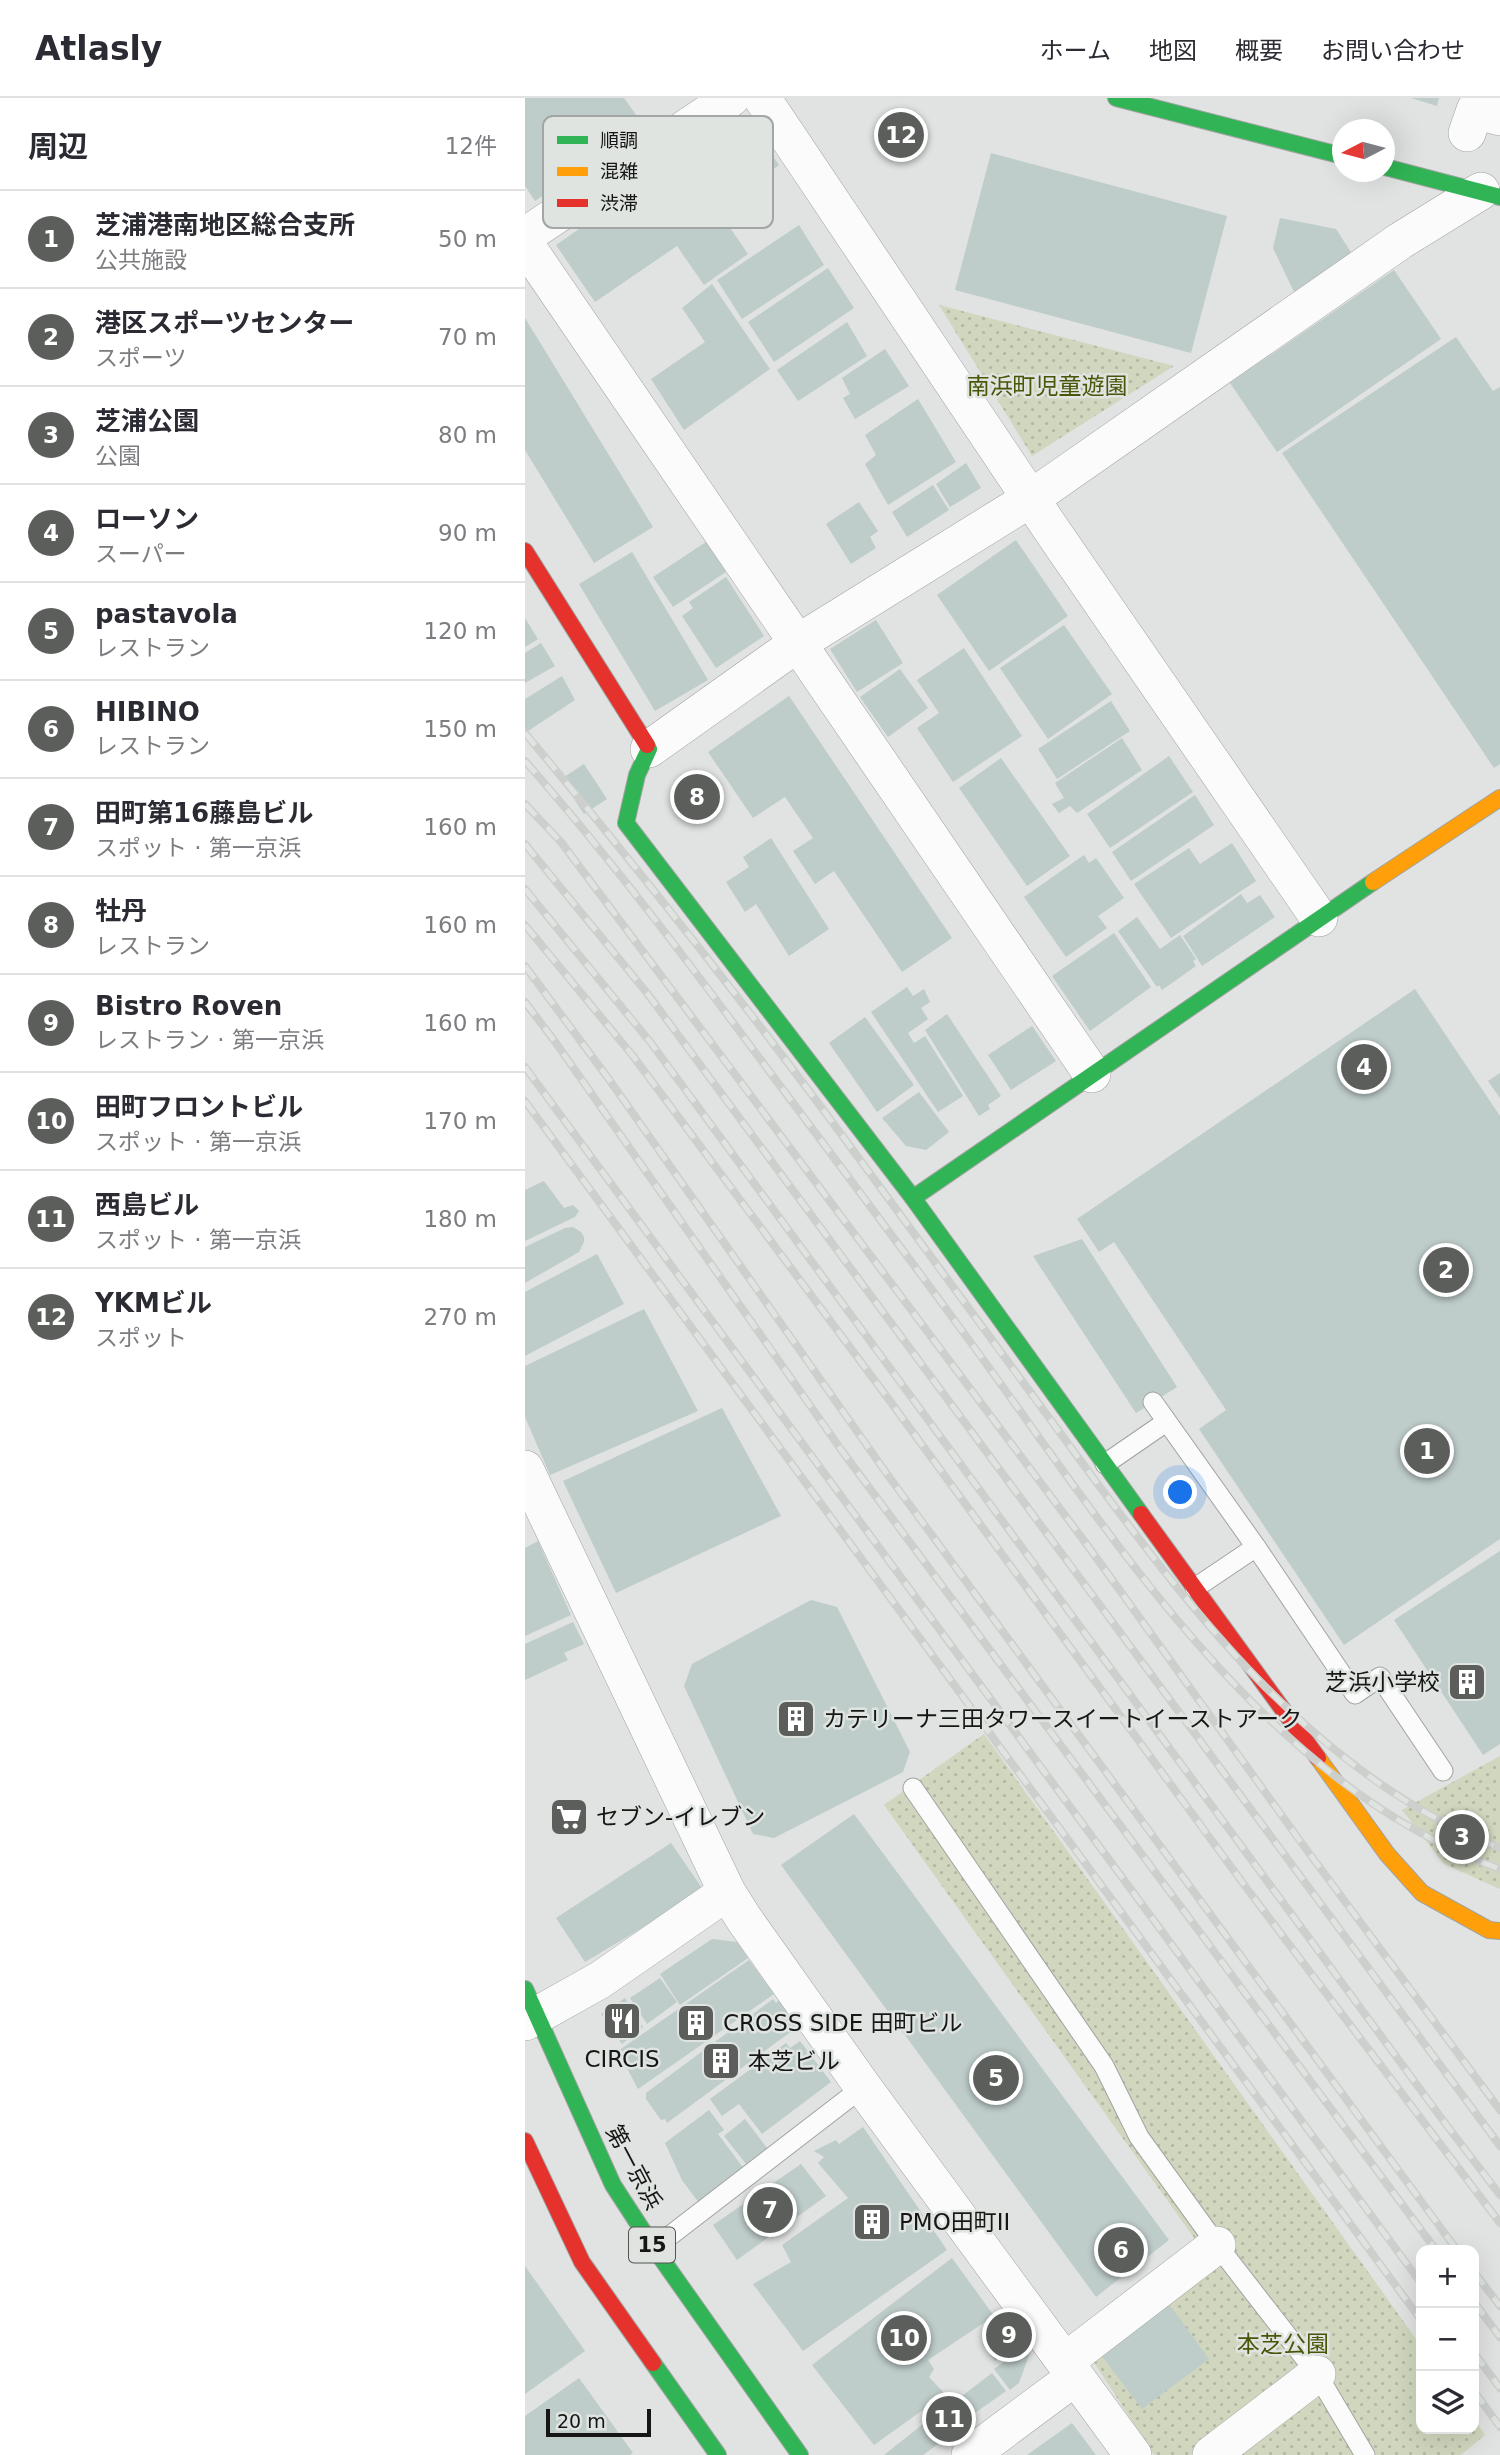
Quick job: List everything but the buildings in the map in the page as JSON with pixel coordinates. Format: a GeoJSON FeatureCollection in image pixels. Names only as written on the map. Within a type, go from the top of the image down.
{"type":"FeatureCollection","features":[{"type":"Feature","properties":{"kind":"main road"},"geometry":{"type":"LineString","coordinates":[[1116,98],[1332,153]]}},
{"type":"Feature","properties":{"kind":"main road"},"geometry":{"type":"LineString","coordinates":[[1395,170],[1494,201]]}},
{"type":"Feature","properties":{"kind":"main road"},"geometry":{"type":"LineString","coordinates":[[525,551],[649,749],[637,775],[626,823],[913,1198],[1387,1854],[1422,1893],[1489,1930],[1500,1931]]}},
{"type":"Feature","properties":{"kind":"main road"},"geometry":{"type":"LineString","coordinates":[[913,1198],[1319,918],[1500,798]]}},
{"type":"Feature","properties":{"kind":"main road","name":"第一京浜"},"geometry":{"type":"LineString","coordinates":[[529,2009],[613,2185],[654,2248],[800,2455]]}},
{"type":"Feature","properties":{"kind":"main road"},"geometry":{"type":"LineString","coordinates":[[525,2141],[582,2262],[718,2455]]}},
{"type":"Feature","properties":{"kind":"street"},"geometry":{"type":"LineString","coordinates":[[704,116],[731,98]]}},
{"type":"Feature","properties":{"kind":"street"},"geometry":{"type":"LineString","coordinates":[[762,98],[1030,499],[1319,918]]}},
{"type":"Feature","properties":{"kind":"street"},"geometry":{"type":"LineString","coordinates":[[1467,132],[1475,110],[1500,117]]}},
{"type":"Feature","properties":{"kind":"street"},"geometry":{"type":"LineString","coordinates":[[649,749],[798,643],[1030,499],[1400,241],[1494,201]]}},
{"type":"Feature","properties":{"kind":"street"},"geometry":{"type":"LineString","coordinates":[[525,236],[543,224]]}},
{"type":"Feature","properties":{"kind":"street"},"geometry":{"type":"LineString","coordinates":[[525,244],[1092,1074]]}},
{"type":"Feature","properties":{"kind":"street"},"geometry":{"type":"LineString","coordinates":[[525,1469],[727,1892],[863,2087],[1076,2365],[1133,2455]]}},
{"type":"Feature","properties":{"kind":"street"},"geometry":{"type":"LineString","coordinates":[[529,2009],[600,1980],[727,1892]]}},
{"type":"Feature","properties":{"kind":"street"},"geometry":{"type":"LineString","coordinates":[[970,2455],[1217,2245]]}},
{"type":"Feature","properties":{"kind":"street"},"geometry":{"type":"LineString","coordinates":[[1210,2455],[1317,2374]]}},
{"type":"Feature","properties":{"kind":"lane"},"geometry":{"type":"LineString","coordinates":[[1153,1402],[1257,1547],[1355,1694],[1380,1677],[1443,1771]]}},
{"type":"Feature","properties":{"kind":"lane"},"geometry":{"type":"LineString","coordinates":[[1105,1464],[1166,1422]]}},
{"type":"Feature","properties":{"kind":"lane"},"geometry":{"type":"LineString","coordinates":[[1195,1588],[1257,1547]]}},
{"type":"Feature","properties":{"kind":"lane"},"geometry":{"type":"LineString","coordinates":[[913,1788],[1104,2066],[1139,2137],[1217,2245],[1317,2374],[1365,2455]]}},
{"type":"Feature","properties":{"kind":"lane"},"geometry":{"type":"LineString","coordinates":[[654,2248],[863,2087]]}},
{"type":"Feature","properties":{"kind":"green space","name":"南浜町児童遊園"},"geometry":{"type":"Polygon","coordinates":[[[939,305],[1174,366],[1032,456],[939,305]]]}},
{"type":"Feature","properties":{"kind":"green space","name":"本芝公園"},"geometry":{"type":"Polygon","coordinates":[[[984,1734],[1416,2339],[1416,2434],[1479,2434],[1479,2426],[1485,2435],[1461,2455],[1154,2455],[1088,2353],[1210,2260],[884,1805],[984,1734]]]}},
{"type":"Feature","properties":{"kind":"green space"},"geometry":{"type":"Polygon","coordinates":[[[1500,1756],[1500,1889],[1444,1864],[1402,1810],[1500,1756]]]}},
{"type":"Feature","properties":{"kind":"railway"},"geometry":{"type":"LineString","coordinates":[[525,733],[749,1011],[1116,1509],[1209,1626],[1259,1680],[1312,1731],[1370,1777],[1432,1816],[1500,1848]]}},
{"type":"Feature","properties":{"kind":"railway"},"geometry":{"type":"LineString","coordinates":[[525,761],[590,838],[684,958],[916,1268],[1133,1565],[1195,1641],[1262,1713],[1335,1776],[1414,1829],[1500,1869]]}},
{"type":"Feature","properties":{"kind":"railway"},"geometry":{"type":"LineString","coordinates":[[525,804],[561,842],[1085,1542],[1306,1849],[1500,2110]]}},
{"type":"Feature","properties":{"kind":"railway"},"geometry":{"type":"LineString","coordinates":[[525,844],[647,993],[1500,2146]]}},
{"type":"Feature","properties":{"kind":"railway"},"geometry":{"type":"LineString","coordinates":[[525,889],[651,1043],[1500,2195]]}},
{"type":"Feature","properties":{"kind":"railway"},"geometry":{"type":"LineString","coordinates":[[525,925],[633,1056],[1248,1890],[1500,2223]]}},
{"type":"Feature","properties":{"kind":"railway"},"geometry":{"type":"LineString","coordinates":[[525,966],[608,1078],[887,1474],[1453,2245]]}},
{"type":"Feature","properties":{"kind":"railway"},"geometry":{"type":"LineString","coordinates":[[525,1002],[842,1451],[1432,2245]]}},
{"type":"Feature","properties":{"kind":"railway"},"geometry":{"type":"LineString","coordinates":[[525,1067],[1416,2276]]}},
{"type":"Feature","properties":{"kind":"railway"},"geometry":{"type":"LineString","coordinates":[[525,1101],[1416,2313]]}},
{"type":"Feature","properties":{"kind":"railway"},"geometry":{"type":"LineString","coordinates":[[1479,2279],[1500,2306]]}},
{"type":"Feature","properties":{"kind":"railway"},"geometry":{"type":"LineString","coordinates":[[1478,2308],[1500,2337]]}},
{"type":"Feature","properties":{"kind":"railway"},"geometry":{"type":"LineString","coordinates":[[1479,2360],[1500,2388]]}},
{"type":"Feature","properties":{"kind":"railway"},"geometry":{"type":"LineString","coordinates":[[1479,2398],[1500,2427]]}},
{"type":"Feature","properties":{"kind":"traffic: fast"},"geometry":{"type":"LineString","coordinates":[[1116,98],[1332,153]]}},
{"type":"Feature","properties":{"kind":"traffic: fast"},"geometry":{"type":"LineString","coordinates":[[1395,170],[1500,197]]}},
{"type":"Feature","properties":{"kind":"traffic: fast"},"geometry":{"type":"LineString","coordinates":[[647,745],[649,749],[637,775],[626,823],[913,1198],[1141,1514]]}},
{"type":"Feature","properties":{"kind":"traffic: fast"},"geometry":{"type":"LineString","coordinates":[[913,1198],[1373,882]]}},
{"type":"Feature","properties":{"kind":"traffic: fast"},"geometry":{"type":"LineString","coordinates":[[525,1989],[613,2185],[654,2248],[800,2455]]}},
{"type":"Feature","properties":{"kind":"traffic: fast"},"geometry":{"type":"LineString","coordinates":[[653,2363],[718,2455]]}},
{"type":"Feature","properties":{"kind":"traffic: slow"},"geometry":{"type":"LineString","coordinates":[[1373,882],[1500,798]]}},
{"type":"Feature","properties":{"kind":"traffic: slow"},"geometry":{"type":"LineString","coordinates":[[1318,1758],[1387,1854],[1422,1893],[1489,1930],[1500,1931]]}},
{"type":"Feature","properties":{"kind":"traffic: jam"},"geometry":{"type":"LineString","coordinates":[[525,551],[647,745]]}},
{"type":"Feature","properties":{"kind":"traffic: jam"},"geometry":{"type":"LineString","coordinates":[[1141,1514],[1318,1758]]}},
{"type":"Feature","properties":{"kind":"traffic: jam"},"geometry":{"type":"LineString","coordinates":[[525,2141],[582,2262],[653,2363]]}},
{"type":"Feature","properties":{"kind":"place","name":"YKMビル"},"geometry":{"type":"Point","coordinates":[901,135]}},
{"type":"Feature","properties":{"kind":"place","name":"牡丹"},"geometry":{"type":"Point","coordinates":[697,797]}},
{"type":"Feature","properties":{"kind":"place","name":"ローソン"},"geometry":{"type":"Point","coordinates":[1364,1067]}},
{"type":"Feature","properties":{"kind":"place","name":"港区スポーツセンター"},"geometry":{"type":"Point","coordinates":[1446,1270]}},
{"type":"Feature","properties":{"kind":"place","name":"芝浦港南地区総合支所"},"geometry":{"type":"Point","coordinates":[1427,1451]}},
{"type":"Feature","properties":{"kind":"place","name":"芝浜小学校"},"geometry":{"type":"Point","coordinates":[1467,1682]}},
{"type":"Feature","properties":{"kind":"place","name":"カテリーナ三田タワースイートイーストアーク"},"geometry":{"type":"Point","coordinates":[796,1719]}},
{"type":"Feature","properties":{"kind":"place","name":"セブン-イレブン"},"geometry":{"type":"Point","coordinates":[569,1817]}},
{"type":"Feature","properties":{"kind":"place","name":"芝浦公園"},"geometry":{"type":"Point","coordinates":[1462,1837]}},
{"type":"Feature","properties":{"kind":"place","name":"CIRCIS"},"geometry":{"type":"Point","coordinates":[622,2021]}},
{"type":"Feature","properties":{"kind":"place","name":"CROSS SIDE 田町ビル"},"geometry":{"type":"Point","coordinates":[696,2023]}},
{"type":"Feature","properties":{"kind":"place","name":"本芝ビル"},"geometry":{"type":"Point","coordinates":[721,2061]}},
{"type":"Feature","properties":{"kind":"place","name":"pastavola"},"geometry":{"type":"Point","coordinates":[996,2078]}},
{"type":"Feature","properties":{"kind":"place","name":"田町第16藤島ビル"},"geometry":{"type":"Point","coordinates":[770,2210]}},
{"type":"Feature","properties":{"kind":"place","name":"PMO田町II"},"geometry":{"type":"Point","coordinates":[872,2222]}},
{"type":"Feature","properties":{"kind":"place","name":"HIBINO"},"geometry":{"type":"Point","coordinates":[1121,2250]}},
{"type":"Feature","properties":{"kind":"place","name":"Bistro Roven"},"geometry":{"type":"Point","coordinates":[1009,2335]}},
{"type":"Feature","properties":{"kind":"place","name":"田町フロントビル"},"geometry":{"type":"Point","coordinates":[904,2338]}},
{"type":"Feature","properties":{"kind":"place","name":"西島ビル"},"geometry":{"type":"Point","coordinates":[949,2419]}}]}
